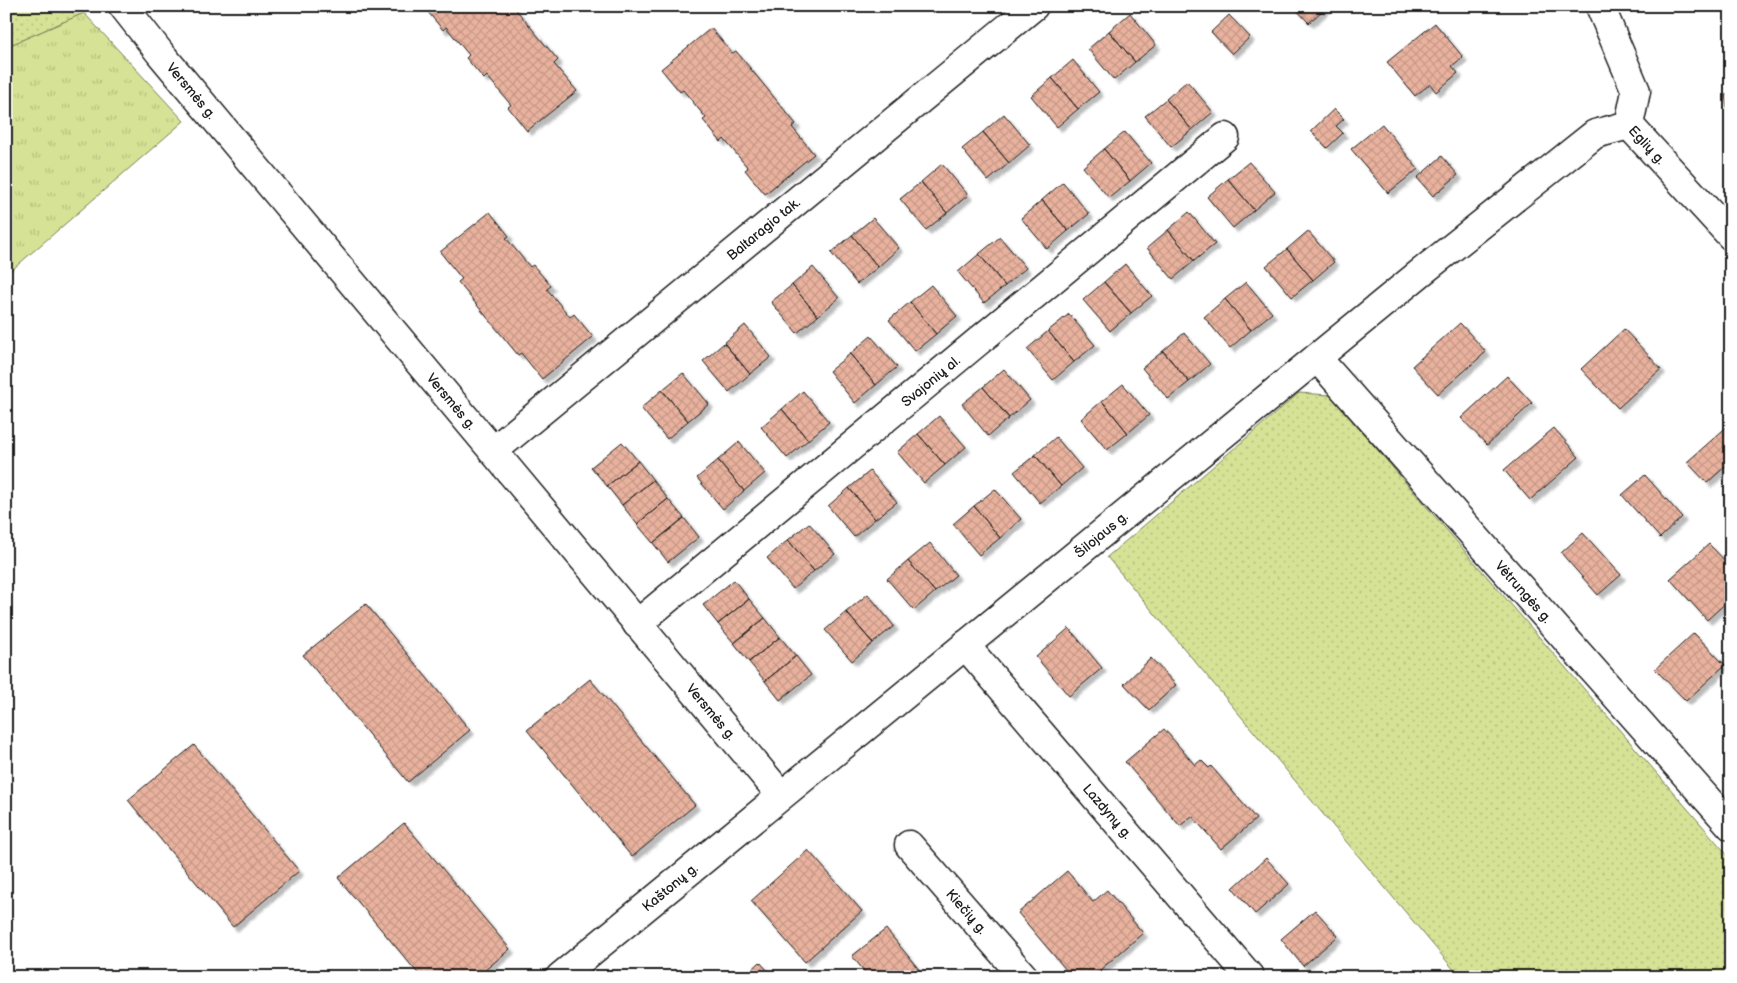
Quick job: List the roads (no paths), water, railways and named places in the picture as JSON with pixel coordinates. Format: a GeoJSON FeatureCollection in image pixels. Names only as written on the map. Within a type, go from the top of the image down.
{"type":"FeatureCollection","features":[{"type":"Feature","properties":{"kind":"street","name":"Versmės g."},"geometry":{"type":"LineString","coordinates":[[123,6],[160,53],[781,795]]}},
{"type":"Feature","properties":{"kind":"street","name":"Baltaragio tak."},"geometry":{"type":"LineString","coordinates":[[493,451],[1034,6]]}},
{"type":"Feature","properties":{"kind":"street","name":"Eglių g."},"geometry":{"type":"LineString","coordinates":[[1600,6],[1636,91],[1629,125],[1731,236]]}},
{"type":"Feature","properties":{"kind":"street","name":"Šilojaus g."},"geometry":{"type":"LineString","coordinates":[[781,795],[1419,274],[1595,134],[1629,125]]}},
{"type":"Feature","properties":{"kind":"street","name":"Svajonių al."},"geometry":{"type":"LineString","coordinates":[[638,624],[1225,137]]}},
{"type":"Feature","properties":{"kind":"street","name":"Vėtrungės g."},"geometry":{"type":"LineString","coordinates":[[1316,358],[1731,826]]}},
{"type":"Feature","properties":{"kind":"street","name":"Lazdynų g."},"geometry":{"type":"LineString","coordinates":[[964,645],[1250,977]]}},
{"type":"Feature","properties":{"kind":"street","name":"Kaštonų g."},"geometry":{"type":"LineString","coordinates":[[560,977],[781,795]]}},
{"type":"Feature","properties":{"kind":"street","name":"Kiečių g."},"geometry":{"type":"LineString","coordinates":[[910,845],[1024,977]]}}]}
